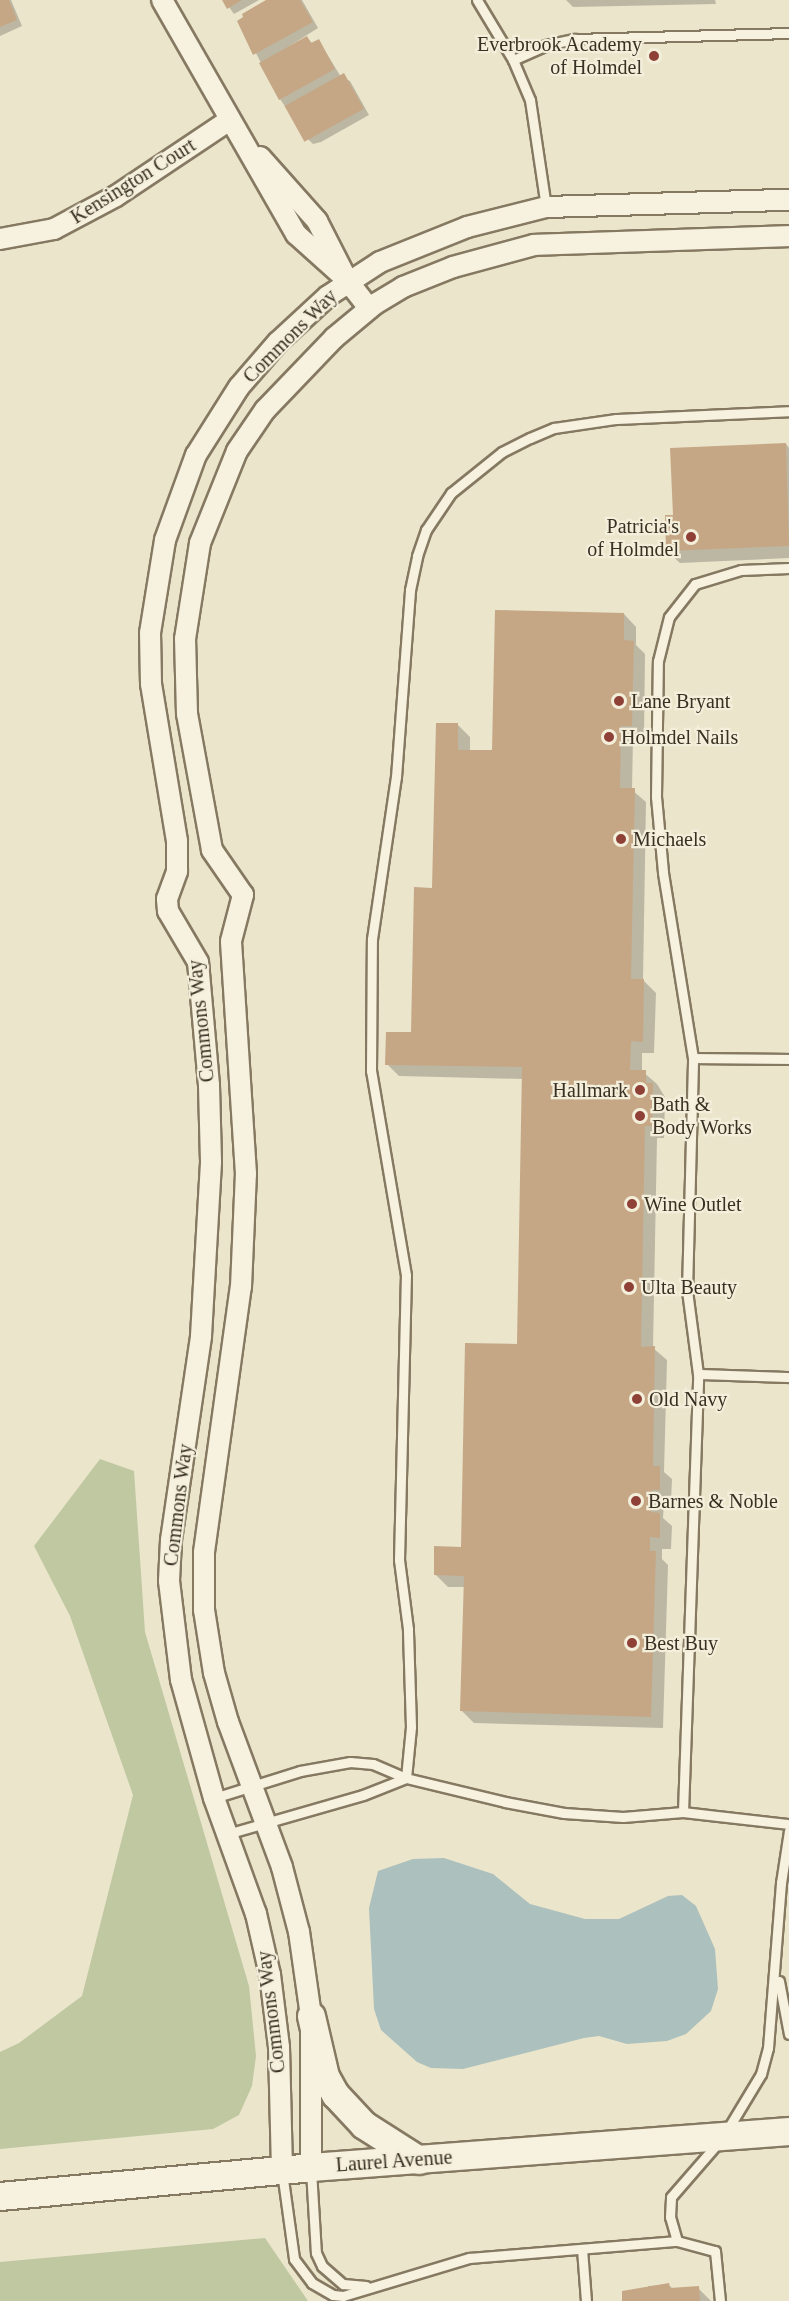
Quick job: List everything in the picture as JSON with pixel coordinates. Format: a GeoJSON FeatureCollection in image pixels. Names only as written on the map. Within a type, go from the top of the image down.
{"type":"FeatureCollection","features":[{"type":"Feature","properties":{"kind":"main road"},"geometry":{"type":"LineString","coordinates":[[311,2016],[325,2076],[335,2094],[364,2125],[419,2160]]}},
{"type":"Feature","properties":{"kind":"main road","name":"Laurel Avenue"},"geometry":{"type":"LineString","coordinates":[[0,2196],[311,2167],[789,2131]]}},
{"type":"Feature","properties":{"kind":"street"},"geometry":{"type":"LineString","coordinates":[[162,0],[228,121],[317,221],[347,280],[369,309]]}},
{"type":"Feature","properties":{"kind":"street","name":"Kensington Court"},"geometry":{"type":"LineString","coordinates":[[0,239],[54,229],[116,196],[228,121]]}},
{"type":"Feature","properties":{"kind":"street","name":"Commons Way"},"geometry":{"type":"LineString","coordinates":[[282,2170],[279,2047],[270,1975],[255,1914],[214,1798],[181,1680],[169,1581],[171,1540],[201,1336],[209,1226],[209,1085],[198,962],[168,911],[178,856],[155,724],[150,633],[165,540],[196,455],[239,387],[278,342],[347,280],[411,248],[467,227],[546,207],[789,200]]}},
{"type":"Feature","properties":{"kind":"street","name":"Commons Way"},"geometry":{"type":"LineString","coordinates":[[311,2167],[311,2016],[299,1932],[265,1822],[250,1785],[214,1672],[203,1582],[241,1287],[246,1174],[231,941],[243,895],[210,843],[187,714],[185,639],[200,543],[237,451],[265,410],[296,376],[369,309],[429,276],[534,245],[789,236]]}},
{"type":"Feature","properties":{"kind":"lane"},"geometry":{"type":"LineString","coordinates":[[477,0],[513,60],[535,121],[546,207]]}},
{"type":"Feature","properties":{"kind":"lane"},"geometry":{"type":"LineString","coordinates":[[513,60],[546,45],[575,39],[789,33]]}},
{"type":"Feature","properties":{"kind":"lane"},"geometry":{"type":"LineString","coordinates":[[406,1778],[411,1727],[408,1629],[399,1560],[406,1275],[370,1071],[372,939],[396,777],[410,590],[417,556],[426,530],[452,493],[502,452],[554,428],[616,419],[789,411]]}},
{"type":"Feature","properties":{"kind":"lane"},"geometry":{"type":"LineString","coordinates":[[684,1812],[698,1374],[687,1291],[693,1058],[664,890],[656,798],[661,639],[669,616],[695,584],[741,570],[789,568]]}},
{"type":"Feature","properties":{"kind":"lane"},"geometry":{"type":"LineString","coordinates":[[693,1058],[789,1059]]}},
{"type":"Feature","properties":{"kind":"lane"},"geometry":{"type":"LineString","coordinates":[[698,1374],[789,1377]]}},
{"type":"Feature","properties":{"kind":"lane"},"geometry":{"type":"LineString","coordinates":[[214,1798],[250,1785],[350,1762],[373,1764],[406,1778],[564,1814],[623,1817],[684,1812],[789,1824]]}},
{"type":"Feature","properties":{"kind":"lane"},"geometry":{"type":"LineString","coordinates":[[227,1834],[406,1778]]}},
{"type":"Feature","properties":{"kind":"lane"},"geometry":{"type":"LineString","coordinates":[[677,2241],[670,2217],[671,2197],[724,2136],[761,2074],[768,2048],[776,1943],[789,1831]]}},
{"type":"Feature","properties":{"kind":"lane"},"geometry":{"type":"LineString","coordinates":[[776,1943],[789,2034]]}},
{"type":"Feature","properties":{"kind":"lane"},"geometry":{"type":"LineString","coordinates":[[311,2167],[314,2234],[322,2266],[343,2284],[368,2286]]}},
{"type":"Feature","properties":{"kind":"lane"},"geometry":{"type":"LineString","coordinates":[[282,2170],[290,2247],[301,2272],[333,2295],[469,2258],[677,2241],[715,2251],[720,2301]]}},
{"type":"Feature","properties":{"kind":"lane"},"geometry":{"type":"LineString","coordinates":[[582,2249],[586,2301]]}},
{"type":"Feature","properties":{"kind":"green space"},"geometry":{"type":"Polygon","coordinates":[[[100,1459],[134,1471],[145,1632],[249,1986],[256,2056],[252,2086],[239,2115],[213,2129],[0,2149],[0,2052],[19,2043],[82,1996],[133,1795],[70,1616],[34,1546],[100,1459]]]}},
{"type":"Feature","properties":{"kind":"green space"},"geometry":{"type":"Polygon","coordinates":[[[265,2238],[308,2301],[0,2301],[0,2262],[265,2238]]]}},
{"type":"Feature","properties":{"kind":"shaded area"},"geometry":{"type":"Polygon","coordinates":[[[444,1858],[493,1874],[530,1904],[585,1919],[619,1919],[668,1896],[682,1895],[696,1906],[715,1949],[718,1989],[711,2011],[686,2034],[667,2041],[627,2044],[599,2036],[584,2038],[463,2069],[431,2068],[417,2062],[381,2030],[374,2009],[369,1908],[378,1871],[413,1859],[444,1858]]]}},
{"type":"Feature","properties":{"kind":"building"},"geometry":{"type":"Polygon","coordinates":[[[0,0],[9,0],[17,20],[0,27],[0,0]]]}},
{"type":"Feature","properties":{"kind":"building"},"geometry":{"type":"Polygon","coordinates":[[[222,0],[242,0],[227,9],[222,0]]]}},
{"type":"Feature","properties":{"kind":"building"},"geometry":{"type":"Polygon","coordinates":[[[266,0],[300,0],[313,22],[253,55],[237,21],[243,17],[242,14],[266,0]]]}},
{"type":"Feature","properties":{"kind":"building"},"geometry":{"type":"Polygon","coordinates":[[[307,36],[311,43],[319,39],[335,69],[279,100],[259,63],[307,36]]]}},
{"type":"Feature","properties":{"kind":"building"},"geometry":{"type":"Polygon","coordinates":[[[344,73],[364,109],[304,142],[285,106],[344,73]]]}},
{"type":"Feature","properties":{"kind":"building"},"geometry":{"type":"Polygon","coordinates":[[[786,443],[789,546],[666,551],[665,515],[673,515],[670,448],[786,443]]]}},
{"type":"Feature","properties":{"kind":"building"},"geometry":{"type":"Polygon","coordinates":[[[495,610],[624,613],[624,640],[634,641],[632,726],[621,726],[620,788],[635,788],[631,979],[644,979],[643,1042],[631,1041],[630,1070],[646,1070],[646,1083],[653,1083],[652,1126],[645,1126],[641,1347],[655,1346],[653,1466],[660,1466],[660,1490],[652,1490],[651,1512],[660,1513],[660,1538],[650,1537],[650,1551],[656,1551],[651,1717],[460,1711],[464,1576],[434,1575],[434,1546],[461,1547],[465,1343],[517,1344],[522,1067],[385,1065],[386,1032],[411,1032],[414,887],[432,888],[436,723],[458,723],[458,750],[492,750],[495,610]]]}},
{"type":"Feature","properties":{"kind":"building"},"geometry":{"type":"Polygon","coordinates":[[[669,2283],[670,2288],[699,2286],[700,2301],[622,2301],[622,2291],[669,2283]]]}},
{"type":"Feature","properties":{"kind":"place","name":"Everbrook Academy of Holmdel"},"geometry":{"type":"Point","coordinates":[654,56]}},
{"type":"Feature","properties":{"kind":"place","name":"Patricia's of Holmdel"},"geometry":{"type":"Point","coordinates":[691,537]}},
{"type":"Feature","properties":{"kind":"place","name":"Lane Bryant"},"geometry":{"type":"Point","coordinates":[619,701]}},
{"type":"Feature","properties":{"kind":"place","name":"Holmdel Nails"},"geometry":{"type":"Point","coordinates":[609,737]}},
{"type":"Feature","properties":{"kind":"place","name":"Michaels"},"geometry":{"type":"Point","coordinates":[621,839]}},
{"type":"Feature","properties":{"kind":"place","name":"Hallmark"},"geometry":{"type":"Point","coordinates":[640,1090]}},
{"type":"Feature","properties":{"kind":"place","name":"Bath & Body Works"},"geometry":{"type":"Point","coordinates":[640,1116]}},
{"type":"Feature","properties":{"kind":"place","name":"Wine Outlet"},"geometry":{"type":"Point","coordinates":[632,1204]}},
{"type":"Feature","properties":{"kind":"place","name":"Ulta Beauty"},"geometry":{"type":"Point","coordinates":[629,1287]}},
{"type":"Feature","properties":{"kind":"place","name":"Old Navy"},"geometry":{"type":"Point","coordinates":[637,1399]}},
{"type":"Feature","properties":{"kind":"place","name":"Barnes & Noble"},"geometry":{"type":"Point","coordinates":[636,1501]}},
{"type":"Feature","properties":{"kind":"place","name":"Best Buy"},"geometry":{"type":"Point","coordinates":[632,1643]}}]}
